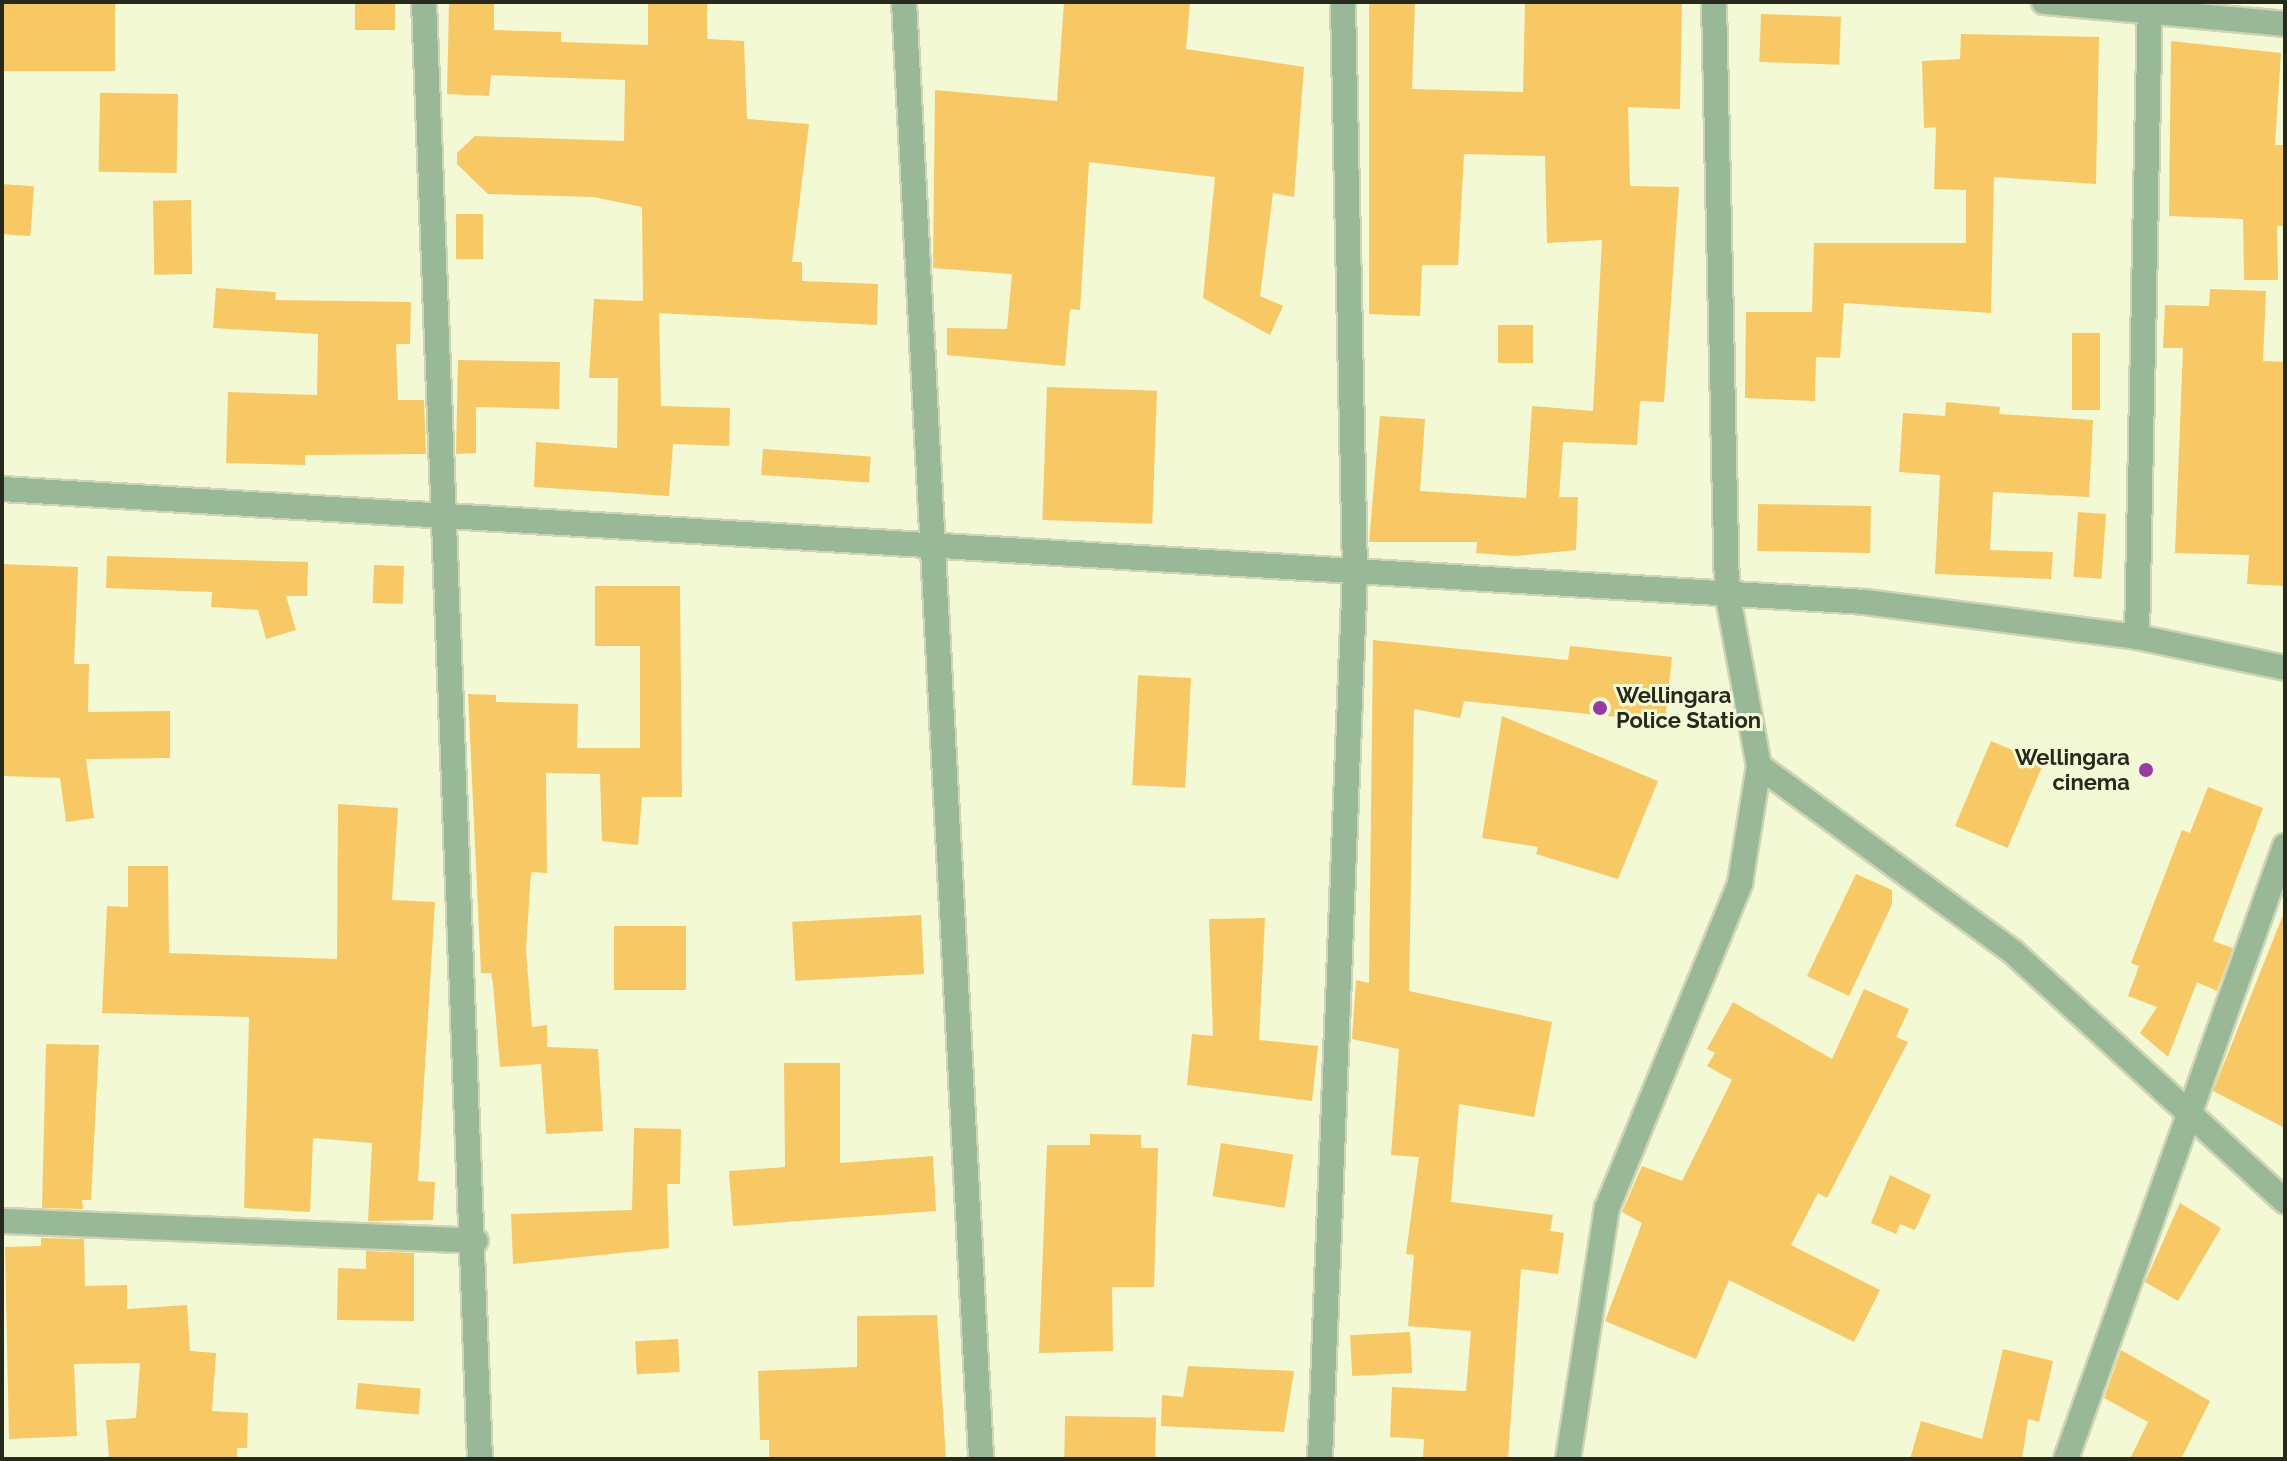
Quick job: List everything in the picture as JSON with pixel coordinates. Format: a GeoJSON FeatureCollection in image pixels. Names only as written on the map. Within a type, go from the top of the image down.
{"type":"FeatureCollection","features":[{"type":"Feature","properties":{"kind":"street"},"geometry":{"type":"LineString","coordinates":[[424,2],[476,1241],[480,1459]]}},
{"type":"Feature","properties":{"kind":"street"},"geometry":{"type":"LineString","coordinates":[[904,2],[981,1459]]}},
{"type":"Feature","properties":{"kind":"street"},"geometry":{"type":"LineString","coordinates":[[1320,1459],[1355,572],[1343,2]]}},
{"type":"Feature","properties":{"kind":"street"},"geometry":{"type":"LineString","coordinates":[[1568,1459],[1607,1208],[1740,883],[1759,766],[1727,592],[1714,2]]}},
{"type":"Feature","properties":{"kind":"street"},"geometry":{"type":"LineString","coordinates":[[2044,2],[2150,9],[2285,24]]}},
{"type":"Feature","properties":{"kind":"street"},"geometry":{"type":"LineString","coordinates":[[2137,637],[2150,9]]}},
{"type":"Feature","properties":{"kind":"street"},"geometry":{"type":"LineString","coordinates":[[2,489],[934,542],[1355,572],[1727,592],[2137,637],[2285,668]]}},
{"type":"Feature","properties":{"kind":"street"},"geometry":{"type":"LineString","coordinates":[[1759,766],[2013,952],[2285,1201]]}},
{"type":"Feature","properties":{"kind":"street"},"geometry":{"type":"LineString","coordinates":[[2066,1459],[2285,846]]}},
{"type":"Feature","properties":{"kind":"street"},"geometry":{"type":"LineString","coordinates":[[2,1221],[476,1241]]}},
{"type":"Feature","properties":{"kind":"building"},"geometry":{"type":"Polygon","coordinates":[[[2,2],[115,2],[115,71],[2,71],[2,2]]]}},
{"type":"Feature","properties":{"kind":"building"},"geometry":{"type":"Polygon","coordinates":[[[355,2],[395,2],[395,30],[355,30],[355,2]]]}},
{"type":"Feature","properties":{"kind":"building"},"geometry":{"type":"Polygon","coordinates":[[[449,2],[494,2],[494,30],[561,32],[561,42],[648,45],[648,2],[707,2],[707,39],[744,41],[747,119],[809,124],[792,262],[802,262],[802,281],[878,284],[877,325],[659,313],[661,406],[730,408],[729,446],[673,444],[669,496],[534,487],[536,442],[617,448],[618,378],[589,378],[594,299],[643,301],[642,207],[594,197],[488,194],[457,164],[457,153],[475,136],[624,141],[625,80],[491,75],[489,96],[447,94],[449,2]]]}},
{"type":"Feature","properties":{"kind":"building"},"geometry":{"type":"Polygon","coordinates":[[[1064,2],[1190,2],[1186,49],[1304,67],[1294,197],[1273,193],[1260,296],[1283,306],[1270,335],[1203,298],[1215,177],[1089,162],[1080,310],[1070,309],[1065,366],[947,355],[947,328],[1007,329],[1012,274],[933,268],[935,90],[1057,101],[1064,2]]]}},
{"type":"Feature","properties":{"kind":"building"},"geometry":{"type":"Polygon","coordinates":[[[1369,2],[1415,2],[1412,89],[1523,92],[1525,2],[1682,2],[1680,109],[1628,107],[1630,186],[1679,187],[1664,402],[1640,401],[1637,445],[1563,442],[1559,497],[1578,497],[1576,550],[1516,556],[1476,553],[1477,542],[1369,542],[1380,416],[1425,419],[1420,491],[1526,498],[1532,406],[1593,411],[1602,240],[1547,243],[1545,156],[1464,154],[1458,265],[1422,265],[1420,316],[1369,314],[1369,2]]]}},
{"type":"Feature","properties":{"kind":"building"},"geometry":{"type":"Polygon","coordinates":[[[1761,14],[1841,17],[1839,65],[1759,62],[1761,14]]]}},
{"type":"Feature","properties":{"kind":"building"},"geometry":{"type":"Polygon","coordinates":[[[1961,34],[2099,37],[2096,184],[1994,177],[1991,313],[1844,303],[1840,358],[1816,357],[1815,401],[1745,398],[1746,312],[1812,312],[1814,243],[1966,243],[1966,190],[1934,189],[1936,127],[1924,128],[1922,61],[1960,59],[1961,34]]]}},
{"type":"Feature","properties":{"kind":"building"},"geometry":{"type":"Polygon","coordinates":[[[2171,41],[2281,53],[2275,145],[2285,145],[2285,226],[2277,226],[2278,280],[2244,280],[2243,219],[2169,216],[2171,41]]]}},
{"type":"Feature","properties":{"kind":"building"},"geometry":{"type":"Polygon","coordinates":[[[100,93],[178,94],[177,173],[99,172],[100,93]]]}},
{"type":"Feature","properties":{"kind":"building"},"geometry":{"type":"Polygon","coordinates":[[[2,184],[34,186],[30,236],[2,234],[2,184]]]}},
{"type":"Feature","properties":{"kind":"building"},"geometry":{"type":"Polygon","coordinates":[[[191,200],[192,274],[154,275],[153,201],[191,200]]]}},
{"type":"Feature","properties":{"kind":"building"},"geometry":{"type":"Polygon","coordinates":[[[456,214],[483,214],[483,259],[456,259],[456,214]]]}},
{"type":"Feature","properties":{"kind":"building"},"geometry":{"type":"Polygon","coordinates":[[[216,288],[276,292],[275,300],[411,302],[410,344],[396,344],[398,400],[424,400],[426,454],[305,455],[305,465],[226,463],[228,392],[317,395],[318,334],[213,328],[216,288]]]}},
{"type":"Feature","properties":{"kind":"building"},"geometry":{"type":"Polygon","coordinates":[[[2210,289],[2266,291],[2263,361],[2285,362],[2285,586],[2247,584],[2249,555],[2175,553],[2183,348],[2163,348],[2165,305],[2209,306],[2210,289]]]}},
{"type":"Feature","properties":{"kind":"building"},"geometry":{"type":"Polygon","coordinates":[[[1498,325],[1533,325],[1533,363],[1498,363],[1498,325]]]}},
{"type":"Feature","properties":{"kind":"building"},"geometry":{"type":"Polygon","coordinates":[[[2072,333],[2100,333],[2100,410],[2072,410],[2072,333]]]}},
{"type":"Feature","properties":{"kind":"building"},"geometry":{"type":"Polygon","coordinates":[[[458,360],[560,362],[559,409],[476,407],[476,453],[456,454],[458,360]]]}},
{"type":"Feature","properties":{"kind":"building"},"geometry":{"type":"Polygon","coordinates":[[[1047,387],[1157,391],[1152,524],[1042,520],[1047,387]]]}},
{"type":"Feature","properties":{"kind":"building"},"geometry":{"type":"Polygon","coordinates":[[[1946,402],[2000,407],[1999,414],[2093,420],[2089,497],[1993,492],[1990,550],[2053,552],[2051,579],[1935,574],[1940,475],[1899,472],[1903,413],[1945,416],[1946,402]]]}},
{"type":"Feature","properties":{"kind":"building"},"geometry":{"type":"Polygon","coordinates":[[[763,449],[871,457],[869,482],[761,475],[763,449]]]}},
{"type":"Feature","properties":{"kind":"building"},"geometry":{"type":"Polygon","coordinates":[[[1758,504],[1871,506],[1870,553],[1757,551],[1758,504]]]}},
{"type":"Feature","properties":{"kind":"building"},"geometry":{"type":"Polygon","coordinates":[[[2078,512],[2106,514],[2101,579],[2073,577],[2078,512]]]}},
{"type":"Feature","properties":{"kind":"building"},"geometry":{"type":"Polygon","coordinates":[[[107,556],[308,562],[307,596],[286,596],[296,630],[266,639],[258,610],[211,607],[212,592],[106,588],[107,556]]]}},
{"type":"Feature","properties":{"kind":"building"},"geometry":{"type":"Polygon","coordinates":[[[2,564],[78,567],[74,664],[89,664],[88,712],[170,711],[170,758],[86,759],[94,818],[66,822],[60,778],[2,776],[2,564]]]}},
{"type":"Feature","properties":{"kind":"building"},"geometry":{"type":"Polygon","coordinates":[[[374,565],[404,566],[403,604],[373,603],[374,565]]]}},
{"type":"Feature","properties":{"kind":"building"},"geometry":{"type":"Polygon","coordinates":[[[595,586],[680,586],[682,797],[642,797],[638,845],[602,841],[600,774],[546,773],[547,873],[531,872],[526,950],[532,1027],[547,1025],[547,1047],[598,1049],[603,1131],[546,1134],[541,1064],[500,1067],[491,973],[481,973],[468,694],[496,695],[496,702],[578,704],[577,748],[640,748],[640,646],[595,646],[595,586]]]}},
{"type":"Feature","properties":{"kind":"building"},"geometry":{"type":"Polygon","coordinates":[[[1373,640],[1568,660],[1570,646],[1672,657],[1665,722],[1464,701],[1460,718],[1414,709],[1409,991],[1552,1022],[1534,1117],[1459,1104],[1451,1202],[1553,1215],[1550,1231],[1564,1233],[1558,1274],[1521,1269],[1508,1459],[1423,1459],[1424,1439],[1390,1437],[1392,1387],[1466,1391],[1471,1331],[1408,1326],[1414,1255],[1406,1254],[1419,1157],[1391,1155],[1399,1049],[1352,1039],[1356,980],[1369,983],[1373,640]]]}},
{"type":"Feature","properties":{"kind":"building"},"geometry":{"type":"Polygon","coordinates":[[[1138,675],[1191,678],[1185,788],[1132,785],[1138,675]]]}},
{"type":"Feature","properties":{"kind":"building"},"geometry":{"type":"Polygon","coordinates":[[[1502,716],[1658,781],[1618,879],[1536,854],[1538,847],[1482,838],[1502,716]]]}},
{"type":"Feature","properties":{"kind":"building"},"geometry":{"type":"Polygon","coordinates":[[[1991,741],[2043,763],[2008,848],[1955,826],[1991,741]]]}},
{"type":"Feature","properties":{"kind":"building"},"geometry":{"type":"Polygon","coordinates":[[[2208,787],[2263,808],[2213,941],[2233,948],[2217,991],[2197,982],[2168,1057],[2140,1033],[2157,1007],[2128,996],[2139,966],[2131,963],[2182,830],[2190,833],[2208,787]]]}},
{"type":"Feature","properties":{"kind":"building"},"geometry":{"type":"Polygon","coordinates":[[[338,804],[398,808],[392,900],[435,902],[418,1181],[435,1182],[433,1220],[368,1221],[372,1143],[313,1138],[310,1212],[244,1208],[249,1017],[102,1013],[107,906],[128,907],[128,866],[168,866],[169,953],[337,959],[338,804]]]}},
{"type":"Feature","properties":{"kind":"building"},"geometry":{"type":"Polygon","coordinates":[[[1856,874],[1892,890],[1892,904],[1849,996],[1807,976],[1856,874]]]}},
{"type":"Feature","properties":{"kind":"building"},"geometry":{"type":"Polygon","coordinates":[[[2285,910],[2285,1128],[2213,1091],[2285,910]]]}},
{"type":"Feature","properties":{"kind":"building"},"geometry":{"type":"Polygon","coordinates":[[[921,915],[924,974],[795,981],[792,922],[921,915]]]}},
{"type":"Feature","properties":{"kind":"building"},"geometry":{"type":"Polygon","coordinates":[[[1265,918],[1259,1040],[1318,1046],[1312,1101],[1187,1085],[1192,1034],[1213,1036],[1209,919],[1265,918]]]}},
{"type":"Feature","properties":{"kind":"building"},"geometry":{"type":"Polygon","coordinates":[[[614,926],[686,926],[686,990],[614,990],[614,926]]]}},
{"type":"Feature","properties":{"kind":"building"},"geometry":{"type":"Polygon","coordinates":[[[1864,989],[1909,1009],[1896,1037],[1908,1042],[1827,1198],[1818,1193],[1791,1245],[1880,1290],[1854,1342],[1729,1280],[1696,1359],[1605,1321],[1642,1223],[1622,1212],[1642,1166],[1682,1181],[1732,1080],[1707,1066],[1715,1053],[1707,1049],[1733,1002],[1832,1059],[1864,989]]]}},
{"type":"Feature","properties":{"kind":"building"},"geometry":{"type":"Polygon","coordinates":[[[46,1044],[99,1045],[91,1200],[82,1200],[83,1209],[42,1208],[46,1044]]]}},
{"type":"Feature","properties":{"kind":"building"},"geometry":{"type":"Polygon","coordinates":[[[784,1063],[840,1063],[840,1163],[933,1156],[936,1211],[733,1226],[729,1171],[785,1167],[784,1063]]]}},
{"type":"Feature","properties":{"kind":"building"},"geometry":{"type":"Polygon","coordinates":[[[634,1128],[681,1129],[680,1184],[667,1184],[669,1248],[513,1264],[511,1214],[632,1210],[634,1128]]]}},
{"type":"Feature","properties":{"kind":"building"},"geometry":{"type":"Polygon","coordinates":[[[1090,1134],[1141,1135],[1141,1148],[1158,1148],[1154,1287],[1112,1287],[1113,1351],[1039,1353],[1047,1145],[1090,1145],[1090,1134]]]}},
{"type":"Feature","properties":{"kind":"building"},"geometry":{"type":"Polygon","coordinates":[[[1221,1143],[1293,1154],[1285,1208],[1213,1196],[1221,1143]]]}},
{"type":"Feature","properties":{"kind":"building"},"geometry":{"type":"Polygon","coordinates":[[[1890,1175],[1931,1195],[1915,1230],[1900,1224],[1896,1234],[1871,1223],[1890,1175]]]}},
{"type":"Feature","properties":{"kind":"building"},"geometry":{"type":"Polygon","coordinates":[[[2180,1203],[2221,1228],[2178,1301],[2145,1282],[2180,1203]]]}},
{"type":"Feature","properties":{"kind":"building"},"geometry":{"type":"Polygon","coordinates":[[[41,1238],[84,1239],[85,1286],[127,1285],[127,1309],[187,1305],[190,1351],[216,1353],[212,1411],[248,1413],[247,1448],[237,1448],[237,1459],[109,1459],[106,1420],[136,1418],[140,1363],[74,1364],[77,1436],[9,1439],[5,1247],[41,1246],[41,1238]]]}},
{"type":"Feature","properties":{"kind":"building"},"geometry":{"type":"Polygon","coordinates":[[[366,1251],[414,1253],[414,1321],[337,1320],[338,1268],[366,1269],[366,1251]]]}},
{"type":"Feature","properties":{"kind":"building"},"geometry":{"type":"Polygon","coordinates":[[[937,1315],[946,1459],[769,1459],[769,1440],[760,1440],[758,1371],[857,1367],[857,1316],[937,1315]]]}},
{"type":"Feature","properties":{"kind":"building"},"geometry":{"type":"Polygon","coordinates":[[[1410,1332],[1412,1373],[1352,1376],[1350,1335],[1410,1332]]]}},
{"type":"Feature","properties":{"kind":"building"},"geometry":{"type":"Polygon","coordinates":[[[678,1339],[680,1372],[637,1374],[635,1341],[678,1339]]]}},
{"type":"Feature","properties":{"kind":"building"},"geometry":{"type":"Polygon","coordinates":[[[2003,1349],[2053,1361],[2039,1422],[2028,1419],[2022,1459],[1910,1459],[1921,1421],[1982,1439],[2003,1349]]]}},
{"type":"Feature","properties":{"kind":"building"},"geometry":{"type":"Polygon","coordinates":[[[2121,1350],[2210,1401],[2181,1459],[2130,1459],[2148,1422],[2104,1398],[2121,1350]]]}},
{"type":"Feature","properties":{"kind":"building"},"geometry":{"type":"Polygon","coordinates":[[[1188,1366],[1294,1371],[1284,1432],[1161,1426],[1162,1395],[1183,1397],[1188,1366]]]}},
{"type":"Feature","properties":{"kind":"building"},"geometry":{"type":"Polygon","coordinates":[[[358,1383],[421,1388],[418,1414],[356,1409],[358,1383]]]}},
{"type":"Feature","properties":{"kind":"building"},"geometry":{"type":"Polygon","coordinates":[[[1065,1416],[1156,1418],[1155,1459],[1064,1459],[1065,1416]]]}},
{"type":"Feature","properties":{"kind":"place","name":"Wellingara Police Station"},"geometry":{"type":"Point","coordinates":[1600,708]}},
{"type":"Feature","properties":{"kind":"place","name":"Wellingara cinema"},"geometry":{"type":"Point","coordinates":[2146,770]}}]}
